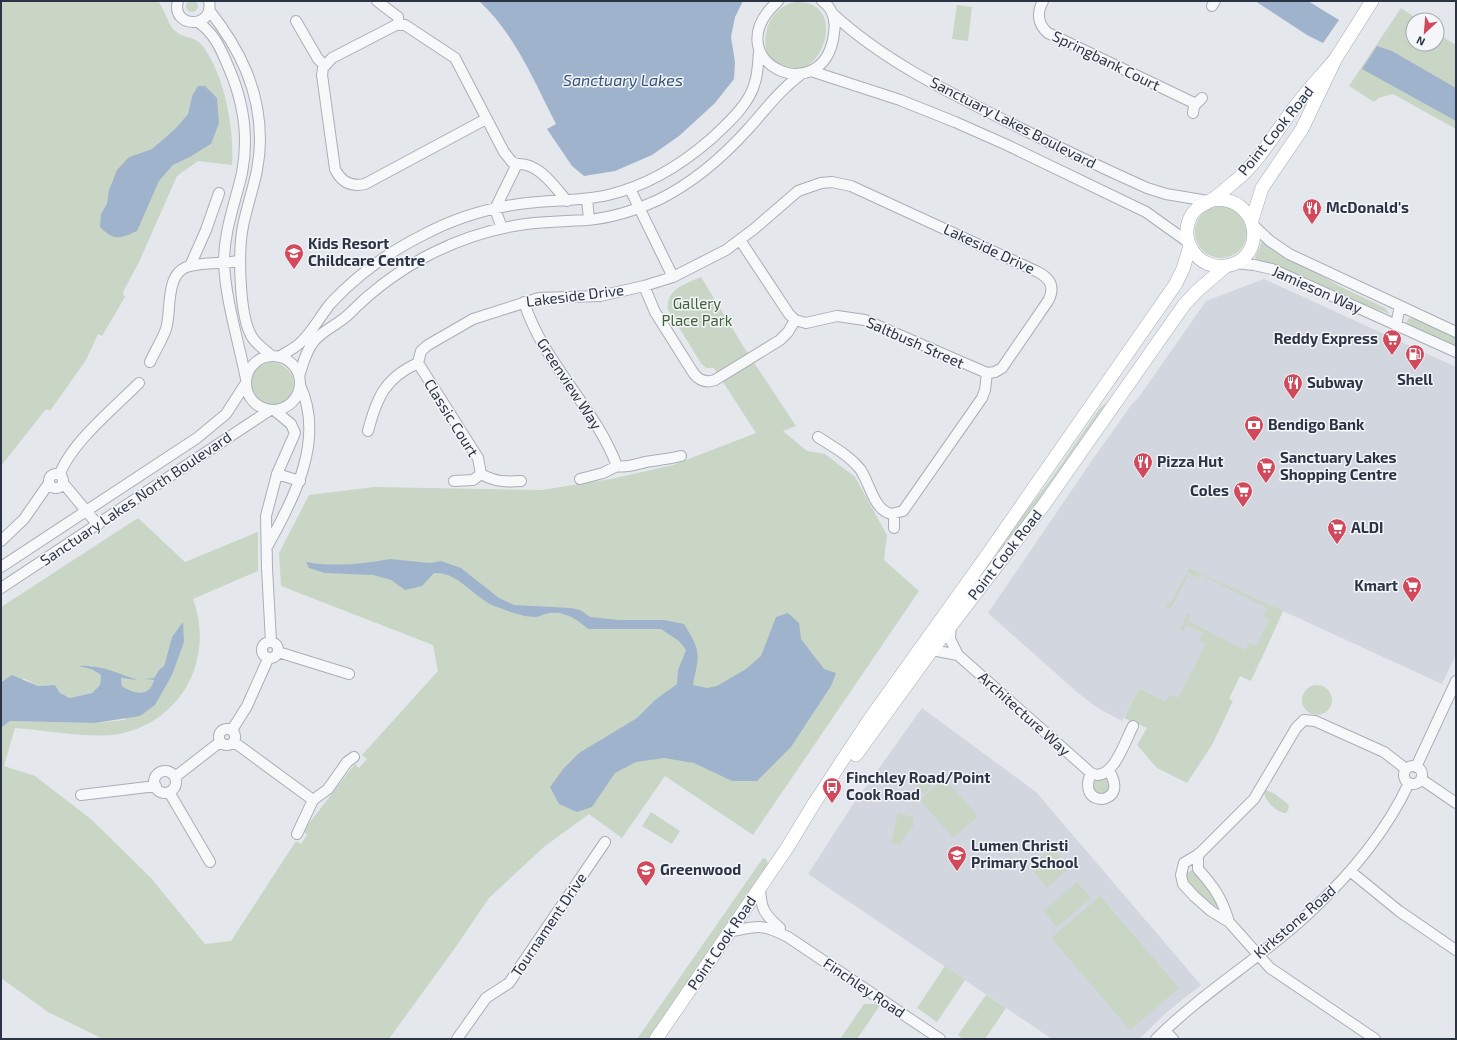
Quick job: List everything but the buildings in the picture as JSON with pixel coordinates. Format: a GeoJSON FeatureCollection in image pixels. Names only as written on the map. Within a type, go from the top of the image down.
{"type":"FeatureCollection","features":[{"type":"Feature","properties":{"kind":"main road","name":"Point Cook Road"},"geometry":{"type":"LineString","coordinates":[[1253,223],[1262,188],[1302,129],[1336,58],[1372,1]]}},
{"type":"Feature","properties":{"kind":"main road","name":"Point Cook Road"},"geometry":{"type":"LineString","coordinates":[[1210,200],[1248,170],[1296,105],[1336,58]]}},
{"type":"Feature","properties":{"kind":"main road"},"geometry":{"type":"LineString","coordinates":[[1221,199],[1240,205],[1247,211],[1253,223],[1254,237],[1251,248],[1244,257],[1230,264],[1217,266],[1204,262],[1194,254],[1189,244],[1187,233],[1190,217],[1201,205],[1210,200],[1221,199]]}},
{"type":"Feature","properties":{"kind":"main road","name":"Point Cook Road"},"geometry":{"type":"LineString","coordinates":[[656,1039],[787,848],[815,802],[884,708],[985,558],[1175,285],[1183,270],[1189,244]]}},
{"type":"Feature","properties":{"kind":"main road","name":"Point Cook Road"},"geometry":{"type":"LineString","coordinates":[[884,708],[932,650],[1043,506],[1184,305],[1197,291],[1230,264]]}},
{"type":"Feature","properties":{"kind":"main road"},"geometry":{"type":"LineString","coordinates":[[1030,493],[1056,467],[1104,399],[1108,396],[1120,397]]}},
{"type":"Feature","properties":{"kind":"main road"},"geometry":{"type":"LineString","coordinates":[[985,558],[997,567]]}},
{"type":"Feature","properties":{"kind":"street"},"geometry":{"type":"LineString","coordinates":[[377,1],[398,17],[399,25]]}},
{"type":"Feature","properties":{"kind":"street"},"geometry":{"type":"LineString","coordinates":[[246,381],[249,370],[255,363],[263,358],[275,356],[298,345],[320,316],[341,294],[383,258],[439,227],[495,209],[525,203],[587,199],[630,189],[663,174],[677,165],[704,145],[735,114],[753,88],[759,52],[758,33],[760,25],[770,8],[778,1]]}},
{"type":"Feature","properties":{"kind":"street","name":"Springbank Court"},"geometry":{"type":"LineString","coordinates":[[1043,1],[1039,10],[1039,19],[1042,27],[1048,33],[1197,105]]}},
{"type":"Feature","properties":{"kind":"street"},"geometry":{"type":"LineString","coordinates":[[272,410],[289,405],[298,392],[299,380],[309,349],[316,339],[345,318],[390,278],[441,249],[473,236],[502,228],[541,222],[589,220],[618,214],[640,207],[673,192],[714,163],[750,127],[782,89],[800,75],[811,71],[821,63],[832,44],[835,22],[833,14],[825,2]]}},
{"type":"Feature","properties":{"kind":"street"},"geometry":{"type":"LineString","coordinates":[[175,4],[182,18],[187,22],[198,22],[203,19],[209,6]]}},
{"type":"Feature","properties":{"kind":"street"},"geometry":{"type":"LineString","coordinates":[[209,6],[230,38],[251,83],[258,114],[260,140],[258,169],[243,226],[239,261],[249,331],[256,342],[275,356],[292,364],[309,410],[310,428],[300,480],[287,513],[268,545]]}},
{"type":"Feature","properties":{"kind":"street","name":"Sanctuary Lakes Boulevard"},"geometry":{"type":"LineString","coordinates":[[833,14],[852,31],[896,62],[961,98],[1147,188],[1210,200]]}},
{"type":"Feature","properties":{"kind":"street"},"geometry":{"type":"LineString","coordinates":[[296,21],[318,59],[324,65]]}},
{"type":"Feature","properties":{"kind":"street"},"geometry":{"type":"LineString","coordinates":[[198,22],[214,37],[234,80],[243,116],[245,139],[242,173],[226,235],[224,264],[247,391],[256,404],[272,410],[291,424],[295,433],[277,474],[266,516],[268,545],[267,568],[272,642]]}},
{"type":"Feature","properties":{"kind":"street"},"geometry":{"type":"LineString","coordinates":[[486,119],[365,184],[357,186],[349,184],[339,178],[335,169],[322,75],[324,65],[332,58],[399,25],[410,28],[455,58],[504,152],[512,162],[516,164],[523,164],[537,171],[567,201]]}},
{"type":"Feature","properties":{"kind":"street"},"geometry":{"type":"LineString","coordinates":[[759,52],[765,61],[779,71],[800,75]]}},
{"type":"Feature","properties":{"kind":"street","name":"Sanctuary Lakes Boulevard"},"geometry":{"type":"LineString","coordinates":[[811,71],[900,100],[1007,145],[1146,212],[1189,244]]}},
{"type":"Feature","properties":{"kind":"street"},"geometry":{"type":"LineString","coordinates":[[245,139],[260,140]]}},
{"type":"Feature","properties":{"kind":"street"},"geometry":{"type":"LineString","coordinates":[[502,228],[495,209],[516,164]]}},
{"type":"Feature","properties":{"kind":"street","name":"Lakeside Drive"},"geometry":{"type":"LineString","coordinates":[[418,363],[421,351],[454,328],[473,319],[539,298],[600,296],[644,286],[673,277],[714,257],[740,240],[798,191],[813,184],[839,182],[851,186],[1045,275],[1051,284],[1051,297],[1002,368],[995,372],[987,373]]}},
{"type":"Feature","properties":{"kind":"street"},"geometry":{"type":"LineString","coordinates":[[630,189],[640,207],[652,237],[673,277]]}},
{"type":"Feature","properties":{"kind":"street"},"geometry":{"type":"LineString","coordinates":[[190,266],[206,230],[219,193]]}},
{"type":"Feature","properties":{"kind":"street"},"geometry":{"type":"LineString","coordinates":[[587,199],[589,220]]}},
{"type":"Feature","properties":{"kind":"street","name":"Jamieson Way"},"geometry":{"type":"LineString","coordinates":[[1253,223],[1270,241],[1289,254],[1456,332]]}},
{"type":"Feature","properties":{"kind":"street"},"geometry":{"type":"LineString","coordinates":[[644,286],[655,312],[694,374],[699,379],[708,382],[715,380],[780,340],[788,332],[796,320],[789,314],[740,240]]}},
{"type":"Feature","properties":{"kind":"street"},"geometry":{"type":"LineString","coordinates":[[150,362],[166,328],[174,279],[179,271],[190,266],[224,264],[239,261]]}},
{"type":"Feature","properties":{"kind":"street","name":"Jamieson Way"},"geometry":{"type":"LineString","coordinates":[[1230,264],[1254,264],[1272,269],[1456,352]]}},
{"type":"Feature","properties":{"kind":"street","name":"Greenview Way"},"geometry":{"type":"LineString","coordinates":[[524,302],[534,330],[607,443],[617,466]]}},
{"type":"Feature","properties":{"kind":"street"},"geometry":{"type":"LineString","coordinates":[[1396,325],[1400,306]]}},
{"type":"Feature","properties":{"kind":"street","name":"Saltbush Street"},"geometry":{"type":"LineString","coordinates":[[796,320],[806,323],[827,317],[846,316],[865,320],[987,373]]}},
{"type":"Feature","properties":{"kind":"street"},"geometry":{"type":"LineString","coordinates":[[368,431],[376,403],[387,386],[402,371],[418,363]]}},
{"type":"Feature","properties":{"kind":"street","name":"Classic Court"},"geometry":{"type":"LineString","coordinates":[[418,363],[475,453],[481,474],[491,480],[500,482],[521,481]]}},
{"type":"Feature","properties":{"kind":"street"},"geometry":{"type":"LineString","coordinates":[[818,437],[847,456],[861,470],[882,509],[888,513],[899,513],[906,507],[982,398],[985,390],[987,373]]}},
{"type":"Feature","properties":{"kind":"street","name":"Sanctuary Lakes North Boulevard"},"geometry":{"type":"LineString","coordinates":[[1,567],[208,430],[226,414],[246,381]]}},
{"type":"Feature","properties":{"kind":"street"},"geometry":{"type":"LineString","coordinates":[[1,541],[24,519],[41,497],[57,483],[63,464],[85,436],[139,383]]}},
{"type":"Feature","properties":{"kind":"street","name":"Sanctuary Lakes North Boulevard"},"geometry":{"type":"LineString","coordinates":[[1,588],[272,410]]}},
{"type":"Feature","properties":{"kind":"street"},"geometry":{"type":"LineString","coordinates":[[580,479],[603,474],[617,466],[625,467],[647,462],[664,461],[682,456]]}},
{"type":"Feature","properties":{"kind":"street"},"geometry":{"type":"LineString","coordinates":[[277,474],[300,480]]}},
{"type":"Feature","properties":{"kind":"street","name":"Classic Court"},"geometry":{"type":"LineString","coordinates":[[454,481],[474,480],[481,474]]}},
{"type":"Feature","properties":{"kind":"street"},"geometry":{"type":"LineString","coordinates":[[57,483],[72,493],[98,524]]}},
{"type":"Feature","properties":{"kind":"street"},"geometry":{"type":"LineString","coordinates":[[894,514],[894,528]]}},
{"type":"Feature","properties":{"kind":"street","name":"Architecture Way"},"geometry":{"type":"LineString","coordinates":[[951,625],[950,639],[958,655],[1091,773]]}},
{"type":"Feature","properties":{"kind":"street"},"geometry":{"type":"LineString","coordinates":[[272,642],[277,645],[278,652],[275,658],[268,658],[263,655],[262,648],[265,643],[272,642]]}},
{"type":"Feature","properties":{"kind":"street"},"geometry":{"type":"LineString","coordinates":[[932,650],[958,655]]}},
{"type":"Feature","properties":{"kind":"street"},"geometry":{"type":"LineString","coordinates":[[278,652],[349,674]]}},
{"type":"Feature","properties":{"kind":"street"},"geometry":{"type":"LineString","coordinates":[[232,730],[253,695],[268,658]]}},
{"type":"Feature","properties":{"kind":"street"},"geometry":{"type":"LineString","coordinates":[[1421,779],[1414,784],[1409,783],[1404,777],[1411,768],[1456,681]]}},
{"type":"Feature","properties":{"kind":"street"},"geometry":{"type":"LineString","coordinates":[[1375,1039],[1277,973],[1229,922],[1199,901],[1183,884],[1181,875],[1185,866],[1184,863],[1198,854],[1254,799],[1296,728],[1304,720],[1316,721],[1384,752],[1411,768],[1421,771],[1421,779]]}},
{"type":"Feature","properties":{"kind":"street"},"geometry":{"type":"LineString","coordinates":[[1109,771],[1115,782],[1115,789],[1111,795],[1103,799],[1092,796],[1088,791],[1087,784],[1091,773],[1102,775],[1109,771],[1133,726]]}},
{"type":"Feature","properties":{"kind":"street"},"geometry":{"type":"LineString","coordinates":[[220,742],[219,735],[222,730],[232,730]]}},
{"type":"Feature","properties":{"kind":"street"},"geometry":{"type":"LineString","coordinates":[[220,742],[228,746],[234,742],[235,736],[232,730]]}},
{"type":"Feature","properties":{"kind":"street"},"geometry":{"type":"LineString","coordinates":[[175,777],[170,772],[160,773],[155,778],[156,786],[161,792],[169,792],[174,788],[175,777],[220,742]]}},
{"type":"Feature","properties":{"kind":"street"},"geometry":{"type":"LineString","coordinates":[[234,742],[313,800]]}},
{"type":"Feature","properties":{"kind":"street"},"geometry":{"type":"LineString","coordinates":[[297,834],[313,800],[328,789],[348,762],[354,757]]}},
{"type":"Feature","properties":{"kind":"street"},"geometry":{"type":"LineString","coordinates":[[1421,779],[1456,803]]}},
{"type":"Feature","properties":{"kind":"street","name":"Kirkstone Road"},"geometry":{"type":"LineString","coordinates":[[1156,1039],[1308,914],[1350,871],[1396,808],[1409,783]]}},
{"type":"Feature","properties":{"kind":"street"},"geometry":{"type":"LineString","coordinates":[[81,795],[156,786]]}},
{"type":"Feature","properties":{"kind":"street"},"geometry":{"type":"LineString","coordinates":[[169,792],[210,862]]}},
{"type":"Feature","properties":{"kind":"street","name":"Tournament Drive"},"geometry":{"type":"LineString","coordinates":[[457,1039],[486,998],[509,983],[605,842]]}},
{"type":"Feature","properties":{"kind":"street"},"geometry":{"type":"LineString","coordinates":[[1198,854],[1198,869]]}},
{"type":"Feature","properties":{"kind":"street"},"geometry":{"type":"LineString","coordinates":[[1185,866],[1198,869],[1215,888],[1224,904],[1229,922]]}},
{"type":"Feature","properties":{"kind":"street"},"geometry":{"type":"LineString","coordinates":[[1350,871],[1398,911],[1456,950]]}},
{"type":"Feature","properties":{"kind":"street","name":"Finchley Road"},"geometry":{"type":"LineString","coordinates":[[760,888],[760,902],[764,913],[788,937]]}},
{"type":"Feature","properties":{"kind":"street","name":"Finchley Road"},"geometry":{"type":"LineString","coordinates":[[729,932],[755,926],[766,926],[788,937],[940,1039]]}},
{"type":"Feature","properties":{"kind":"street"},"geometry":{"type":"LineString","coordinates":[[1165,1031],[1173,1039]]}},
{"type":"Feature","properties":{"kind":"shaded area","name":"Sanctuary Lakes Shopping Centre"},"geometry":{"type":"Polygon","coordinates":[[[1264,279],[1456,367],[1456,654],[1442,684],[1283,611],[1261,660],[1175,707],[1139,688],[1122,721],[1098,708],[1078,693],[988,613],[1093,459],[1132,404],[1139,397],[1206,301],[1264,279]]]}},
{"type":"Feature","properties":{"kind":"shaded area","name":"Lumen Christi Primary School"},"geometry":{"type":"Polygon","coordinates":[[[922,708],[1036,792],[1201,985],[1168,1011],[1139,1039],[1052,1039],[808,874],[852,806],[922,708]]]}},
{"type":"Feature","properties":{"kind":"green space"},"geometry":{"type":"Polygon","coordinates":[[[192,0],[196,2],[198,6],[196,10],[192,12],[188,10],[186,6],[188,2],[192,0]]]}},
{"type":"Feature","properties":{"kind":"green space"},"geometry":{"type":"Polygon","coordinates":[[[1,1],[158,1],[174,30],[177,33],[194,39],[200,43],[216,69],[230,119],[232,135],[232,165],[198,161],[177,176],[139,262],[124,290],[123,294],[125,297],[102,336],[98,334],[86,360],[50,411],[46,409],[1,466],[1,1]],[[192,96],[188,114],[176,128],[152,149],[129,157],[101,214],[149,202],[159,181],[173,165],[190,157],[211,144],[192,96]]]}},
{"type":"Feature","properties":{"kind":"green space"},"geometry":{"type":"Polygon","coordinates":[[[796,2],[812,5],[822,13],[826,25],[825,39],[819,53],[811,63],[799,69],[786,69],[768,56],[765,39],[770,22],[774,15],[780,9],[796,2]]]}},
{"type":"Feature","properties":{"kind":"green space"},"geometry":{"type":"Polygon","coordinates":[[[957,5],[972,7],[968,41],[952,39],[957,5]]]}},
{"type":"Feature","properties":{"kind":"green space"},"geometry":{"type":"Polygon","coordinates":[[[1401,8],[1407,12],[1405,12],[1405,52],[1445,52],[1445,38],[1456,45],[1456,129],[1393,94],[1378,98],[1374,102],[1349,86],[1401,8]]]}},
{"type":"Feature","properties":{"kind":"green space"},"geometry":{"type":"Polygon","coordinates":[[[1221,206],[1231,208],[1239,214],[1245,222],[1247,232],[1245,242],[1239,250],[1231,256],[1221,258],[1211,256],[1203,250],[1197,242],[1195,232],[1197,222],[1203,214],[1211,208],[1221,206]]]}},
{"type":"Feature","properties":{"kind":"green space"},"geometry":{"type":"Polygon","coordinates":[[[1263,240],[1339,286],[1385,308],[1390,314],[1366,305],[1284,268],[1256,260],[1255,257],[1263,240]]]}},
{"type":"Feature","properties":{"kind":"green space","name":"Gallery Place Park"},"geometry":{"type":"Polygon","coordinates":[[[701,277],[745,349],[796,426],[783,431],[807,451],[825,454],[855,477],[887,535],[884,560],[919,591],[753,835],[665,776],[622,838],[589,814],[545,846],[489,898],[389,1039],[103,1039],[48,1012],[1,978],[1,728],[10,721],[95,723],[124,720],[172,675],[172,637],[164,666],[159,670],[154,678],[147,680],[154,680],[152,686],[145,693],[141,694],[132,692],[122,686],[121,678],[135,679],[89,665],[91,669],[101,675],[100,685],[92,693],[70,698],[60,693],[55,685],[38,686],[25,679],[3,680],[1,682],[1,607],[138,518],[185,562],[258,532],[258,571],[193,599],[199,621],[200,643],[196,664],[188,684],[176,702],[160,716],[141,727],[119,734],[81,735],[15,728],[4,766],[35,776],[92,820],[151,878],[205,944],[231,941],[296,841],[301,844],[307,835],[303,831],[355,764],[359,768],[367,759],[362,755],[438,671],[433,645],[281,586],[279,553],[309,495],[374,487],[542,490],[611,479],[673,465],[756,433],[714,368],[706,368],[701,363],[668,310],[668,303],[673,292],[683,285],[701,277]]]}},
{"type":"Feature","properties":{"kind":"green space"},"geometry":{"type":"Polygon","coordinates":[[[1409,318],[1418,319],[1456,336],[1456,347],[1408,325],[1407,321],[1409,318]]]}},
{"type":"Feature","properties":{"kind":"green space"},"geometry":{"type":"Polygon","coordinates":[[[271,362],[282,365],[286,368],[293,377],[294,382],[291,394],[283,403],[273,405],[264,402],[256,395],[252,386],[252,377],[258,368],[271,362]]]}},
{"type":"Feature","properties":{"kind":"green space"},"geometry":{"type":"Polygon","coordinates":[[[1111,399],[1058,478],[999,554],[998,550],[1002,542],[1051,479],[1100,408],[1111,399]]]}},
{"type":"Feature","properties":{"kind":"green space"},"geometry":{"type":"Polygon","coordinates":[[[1189,568],[1283,611],[1251,681],[1240,676],[1229,699],[1233,701],[1212,745],[1187,783],[1157,768],[1137,745],[1147,728],[1124,718],[1139,688],[1166,702],[1170,695],[1178,698],[1206,644],[1200,641],[1203,633],[1187,625],[1183,631],[1180,629],[1188,613],[1191,614],[1188,621],[1245,650],[1249,643],[1256,646],[1269,619],[1263,616],[1267,608],[1200,574],[1198,578],[1187,572],[1189,568]]]}},
{"type":"Feature","properties":{"kind":"green space"},"geometry":{"type":"Polygon","coordinates":[[[1186,574],[1194,579],[1188,576],[1173,605],[1170,608],[1165,606],[1167,603],[1170,604],[1186,574]]]}},
{"type":"Feature","properties":{"kind":"green space"},"geometry":{"type":"Polygon","coordinates":[[[1317,685],[1323,686],[1331,694],[1331,706],[1323,714],[1317,715],[1311,714],[1303,706],[1302,700],[1303,694],[1311,686],[1317,685]]]}},
{"type":"Feature","properties":{"kind":"green space"},"geometry":{"type":"Polygon","coordinates":[[[923,778],[930,780],[931,787],[924,794],[915,785],[923,778]]]}},
{"type":"Feature","properties":{"kind":"green space"},"geometry":{"type":"Polygon","coordinates":[[[944,778],[978,816],[953,838],[920,800],[944,778]]]}},
{"type":"Feature","properties":{"kind":"green space"},"geometry":{"type":"Polygon","coordinates":[[[1097,779],[1107,779],[1112,787],[1103,795],[1095,793],[1091,784],[1097,779]]]}},
{"type":"Feature","properties":{"kind":"green space"},"geometry":{"type":"Polygon","coordinates":[[[1266,790],[1275,794],[1288,804],[1289,808],[1286,813],[1279,811],[1269,803],[1264,792],[1266,790]]]}},
{"type":"Feature","properties":{"kind":"green space"},"geometry":{"type":"Polygon","coordinates":[[[651,812],[680,831],[672,844],[642,826],[651,812]]]}},
{"type":"Feature","properties":{"kind":"green space"},"geometry":{"type":"Polygon","coordinates":[[[898,813],[914,817],[913,826],[899,845],[891,843],[898,813]]]}},
{"type":"Feature","properties":{"kind":"green space"},"geometry":{"type":"Polygon","coordinates":[[[1052,848],[1069,868],[1047,888],[1030,867],[1052,848]]]}},
{"type":"Feature","properties":{"kind":"green space"},"geometry":{"type":"Polygon","coordinates":[[[763,858],[766,859],[768,864],[760,877],[649,1039],[637,1039],[763,858]]]}},
{"type":"Feature","properties":{"kind":"green space"},"geometry":{"type":"Polygon","coordinates":[[[1193,869],[1196,869],[1223,911],[1200,895],[1190,885],[1186,874],[1193,869]]]}},
{"type":"Feature","properties":{"kind":"green space"},"geometry":{"type":"Polygon","coordinates":[[[1077,882],[1091,898],[1057,927],[1043,911],[1077,882]]]}},
{"type":"Feature","properties":{"kind":"green space"},"geometry":{"type":"Polygon","coordinates":[[[1100,896],[1179,988],[1130,1030],[1051,938],[1100,896]]]}},
{"type":"Feature","properties":{"kind":"green space"},"geometry":{"type":"Polygon","coordinates":[[[945,966],[965,980],[937,1022],[917,1008],[945,966]]]}},
{"type":"Feature","properties":{"kind":"green space"},"geometry":{"type":"Polygon","coordinates":[[[986,995],[1006,1008],[985,1039],[963,1039],[958,1035],[986,995]]]}},
{"type":"Feature","properties":{"kind":"green space"},"geometry":{"type":"Polygon","coordinates":[[[864,1004],[881,1004],[857,1039],[840,1039],[864,1004]]]}},
{"type":"Feature","properties":{"kind":"water","name":"Sanctuary Lakes"},"geometry":{"type":"Polygon","coordinates":[[[479,1],[743,1],[735,17],[731,37],[735,62],[734,79],[715,103],[679,136],[652,155],[615,171],[584,176],[572,166],[547,129],[556,124],[523,59],[503,28],[479,1]]]}},
{"type":"Feature","properties":{"kind":"water"},"geometry":{"type":"Polygon","coordinates":[[[1255,1],[1308,1],[1339,20],[1323,43],[1307,35],[1255,1]]]}},
{"type":"Feature","properties":{"kind":"water"},"geometry":{"type":"Polygon","coordinates":[[[1377,46],[1392,51],[1456,88],[1456,121],[1362,69],[1377,46]]]}},
{"type":"Feature","properties":{"kind":"water"},"geometry":{"type":"Polygon","coordinates":[[[198,86],[205,86],[217,98],[219,123],[211,144],[190,157],[173,165],[159,181],[137,231],[122,237],[113,237],[109,235],[100,227],[101,214],[107,203],[109,190],[117,170],[129,157],[152,149],[176,128],[188,114],[192,96],[198,86]]]}},
{"type":"Feature","properties":{"kind":"water"},"geometry":{"type":"Polygon","coordinates":[[[390,559],[430,563],[441,561],[461,568],[499,598],[514,605],[571,608],[580,610],[590,617],[619,620],[664,620],[684,624],[694,641],[698,654],[693,685],[707,688],[717,686],[746,669],[761,656],[776,617],[788,613],[799,623],[801,639],[824,669],[836,673],[831,686],[791,747],[757,781],[732,781],[694,763],[664,758],[636,762],[615,773],[592,807],[577,812],[559,804],[550,787],[564,768],[579,753],[637,718],[655,700],[677,684],[678,670],[686,650],[679,641],[661,629],[588,629],[576,619],[561,613],[548,613],[535,617],[516,614],[489,603],[459,581],[451,576],[443,574],[434,573],[422,586],[405,590],[391,580],[373,575],[325,573],[309,568],[306,562],[316,564],[348,564],[390,559]]]}},
{"type":"Feature","properties":{"kind":"water"},"geometry":{"type":"Polygon","coordinates":[[[183,622],[184,642],[172,675],[155,705],[140,716],[95,723],[10,721],[1,728],[1,682],[12,675],[38,686],[55,685],[60,693],[70,698],[92,693],[100,685],[101,675],[91,669],[79,666],[94,666],[138,680],[121,678],[122,686],[131,691],[141,693],[149,690],[154,680],[145,679],[154,678],[159,670],[164,666],[172,637],[183,622]]]}},
{"type":"Feature","properties":{"kind":"place","name":"McDonald's"},"geometry":{"type":"Point","coordinates":[1312,225]}},
{"type":"Feature","properties":{"kind":"place","name":"Kids Resort Childcare Centre"},"geometry":{"type":"Point","coordinates":[294,270]}},
{"type":"Feature","properties":{"kind":"place","name":"Reddy Express"},"geometry":{"type":"Point","coordinates":[1392,356]}},
{"type":"Feature","properties":{"kind":"place","name":"Shell"},"geometry":{"type":"Point","coordinates":[1415,371]}},
{"type":"Feature","properties":{"kind":"place","name":"Subway"},"geometry":{"type":"Point","coordinates":[1293,400]}},
{"type":"Feature","properties":{"kind":"place","name":"Bendigo Bank"},"geometry":{"type":"Point","coordinates":[1254,442]}},
{"type":"Feature","properties":{"kind":"place","name":"Pizza Hut"},"geometry":{"type":"Point","coordinates":[1143,479]}},
{"type":"Feature","properties":{"kind":"place","name":"Sanctuary Lakes Shopping Centre"},"geometry":{"type":"Point","coordinates":[1266,484]}},
{"type":"Feature","properties":{"kind":"place","name":"Coles"},"geometry":{"type":"Point","coordinates":[1243,508]}},
{"type":"Feature","properties":{"kind":"place","name":"ALDI"},"geometry":{"type":"Point","coordinates":[1337,545]}},
{"type":"Feature","properties":{"kind":"place","name":"Kmart"},"geometry":{"type":"Point","coordinates":[1412,603]}},
{"type":"Feature","properties":{"kind":"place","name":"Finchley Road/Point Cook Road"},"geometry":{"type":"Point","coordinates":[832,804]}},
{"type":"Feature","properties":{"kind":"place","name":"Lumen Christi Primary School"},"geometry":{"type":"Point","coordinates":[957,872]}},
{"type":"Feature","properties":{"kind":"place","name":"Greenwood"},"geometry":{"type":"Point","coordinates":[646,887]}}]}
